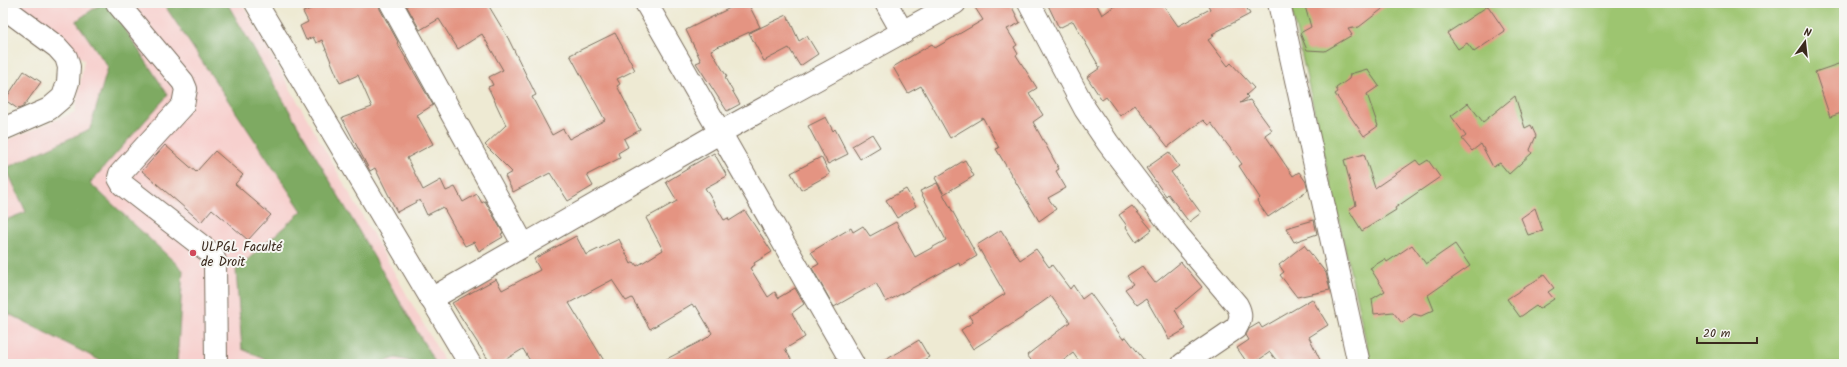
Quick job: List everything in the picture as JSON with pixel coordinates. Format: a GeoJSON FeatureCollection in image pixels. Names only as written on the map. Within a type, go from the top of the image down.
{"type":"FeatureCollection","features":[{"type":"Feature","properties":{"kind":"street"},"geometry":{"type":"LineString","coordinates":[[117,3],[183,82],[186,89],[183,105],[120,174],[119,178],[122,185],[212,254],[215,261],[216,364]]}},
{"type":"Feature","properties":{"kind":"street"},"geometry":{"type":"LineString","coordinates":[[256,3],[470,364]]}},
{"type":"Feature","properties":{"kind":"street"},"geometry":{"type":"LineString","coordinates":[[391,3],[523,244]]}},
{"type":"Feature","properties":{"kind":"street"},"geometry":{"type":"LineString","coordinates":[[646,3],[853,364]]}},
{"type":"Feature","properties":{"kind":"street"},"geometry":{"type":"LineString","coordinates":[[886,3],[903,33]]}},
{"type":"Feature","properties":{"kind":"street"},"geometry":{"type":"LineString","coordinates":[[431,299],[523,244],[721,132],[955,3]]}},
{"type":"Feature","properties":{"kind":"street"},"geometry":{"type":"LineString","coordinates":[[1030,3],[1089,114],[1151,200],[1178,235],[1237,305],[1241,312],[1241,320],[1236,328],[1183,364]]}},
{"type":"Feature","properties":{"kind":"street"},"geometry":{"type":"LineString","coordinates":[[1279,3],[1359,364]]}},
{"type":"Feature","properties":{"kind":"street"},"geometry":{"type":"LineString","coordinates":[[3,7],[57,47],[66,57],[69,67],[68,82],[63,97],[49,110],[3,130]]}},
{"type":"Feature","properties":{"kind":"shaded area","name":"ULPGL Faculté de Droit"},"geometry":{"type":"Polygon","coordinates":[[[14,3],[242,3],[446,364],[3,364],[3,142],[75,112],[84,60],[14,3]]]}},
{"type":"Feature","properties":{"kind":"green space"},"geometry":{"type":"Polygon","coordinates":[[[102,3],[108,3],[168,95],[90,183],[183,270],[177,364],[107,364],[3,311],[3,221],[26,212],[6,168],[90,129],[108,67],[76,21],[102,3]]]}},
{"type":"Feature","properties":{"kind":"green space"},"geometry":{"type":"Polygon","coordinates":[[[163,3],[227,3],[436,364],[421,364],[396,358],[378,364],[275,364],[242,349],[236,270],[302,211],[163,3]]]}},
{"type":"Feature","properties":{"kind":"green space"},"geometry":{"type":"Polygon","coordinates":[[[1290,3],[1844,3],[1844,364],[1371,364],[1290,3]]]}},
{"type":"Feature","properties":{"kind":"building"},"geometry":{"type":"Polygon","coordinates":[[[325,3],[379,3],[380,9],[398,42],[397,43],[433,105],[417,115],[433,144],[407,158],[423,190],[441,180],[446,191],[455,187],[463,202],[477,194],[482,203],[485,201],[503,233],[501,234],[503,237],[479,251],[474,242],[465,246],[443,207],[427,215],[420,200],[397,212],[375,168],[370,171],[342,118],[372,107],[358,75],[340,83],[322,40],[316,43],[313,37],[306,40],[300,26],[308,22],[303,12],[325,3]]]}},
{"type":"Feature","properties":{"kind":"building"},"geometry":{"type":"Polygon","coordinates":[[[405,3],[487,3],[508,38],[536,95],[532,97],[552,135],[563,129],[569,139],[605,120],[570,55],[615,33],[635,70],[617,79],[620,84],[617,86],[640,130],[624,139],[628,147],[618,153],[620,158],[587,175],[593,186],[568,201],[550,173],[513,192],[505,176],[512,172],[485,145],[506,125],[488,87],[493,85],[489,77],[503,70],[482,34],[458,49],[439,19],[420,30],[405,3]]]}},
{"type":"Feature","properties":{"kind":"building"},"geometry":{"type":"Polygon","coordinates":[[[740,3],[748,3],[760,27],[711,50],[727,77],[725,78],[740,104],[727,111],[696,63],[701,61],[686,30],[740,3]]]}},
{"type":"Feature","properties":{"kind":"building"},"geometry":{"type":"Polygon","coordinates":[[[972,3],[1010,3],[1020,23],[1007,29],[1017,45],[1014,47],[1018,54],[1016,55],[1037,88],[1029,93],[1043,115],[1033,122],[1059,169],[1056,171],[1066,188],[1048,198],[1056,209],[1039,221],[996,149],[999,148],[983,118],[950,138],[921,86],[908,93],[893,67],[932,44],[935,48],[983,20],[972,3]]]}},
{"type":"Feature","properties":{"kind":"building"},"geometry":{"type":"Polygon","coordinates":[[[1047,3],[1096,3],[1102,15],[1119,3],[1162,3],[1178,26],[1210,9],[1207,3],[1244,3],[1250,14],[1212,34],[1214,36],[1208,40],[1228,66],[1231,63],[1254,88],[1246,95],[1248,97],[1240,103],[1250,100],[1272,130],[1265,135],[1293,176],[1299,172],[1306,182],[1308,190],[1268,217],[1257,201],[1260,198],[1239,166],[1242,164],[1211,123],[1208,125],[1203,120],[1168,147],[1135,105],[1120,116],[1106,97],[1102,100],[1087,77],[1100,68],[1073,21],[1059,28],[1047,3]]]}},
{"type":"Feature","properties":{"kind":"building"},"geometry":{"type":"Polygon","coordinates":[[[1304,3],[1390,3],[1359,27],[1348,29],[1352,35],[1325,51],[1307,50],[1300,33],[1311,27],[1304,3]]]}},
{"type":"Feature","properties":{"kind":"building"},"geometry":{"type":"Polygon","coordinates":[[[1488,6],[1505,31],[1474,52],[1467,43],[1458,49],[1447,33],[1488,6]]]}},
{"type":"Feature","properties":{"kind":"building"},"geometry":{"type":"Polygon","coordinates":[[[787,15],[799,41],[807,36],[818,54],[800,66],[789,48],[764,61],[749,33],[787,15]]]}},
{"type":"Feature","properties":{"kind":"building"},"geometry":{"type":"Polygon","coordinates":[[[1844,62],[1844,112],[1830,117],[1815,72],[1844,62]]]}},
{"type":"Feature","properties":{"kind":"building"},"geometry":{"type":"Polygon","coordinates":[[[1367,69],[1379,86],[1367,94],[1378,126],[1364,136],[1335,94],[1338,92],[1336,88],[1349,79],[1350,74],[1367,69]]]}},
{"type":"Feature","properties":{"kind":"building"},"geometry":{"type":"Polygon","coordinates":[[[24,71],[41,82],[23,107],[18,109],[5,100],[24,71]]]}},
{"type":"Feature","properties":{"kind":"building"},"geometry":{"type":"Polygon","coordinates":[[[1515,96],[1525,128],[1531,125],[1536,136],[1530,150],[1532,153],[1509,174],[1500,163],[1493,167],[1481,144],[1472,151],[1462,139],[1466,136],[1451,116],[1468,103],[1483,122],[1515,96]]]}},
{"type":"Feature","properties":{"kind":"building"},"geometry":{"type":"Polygon","coordinates":[[[826,117],[833,131],[835,129],[848,154],[828,164],[808,126],[826,117]]]}},
{"type":"Feature","properties":{"kind":"building"},"geometry":{"type":"Polygon","coordinates":[[[872,134],[880,147],[860,159],[852,146],[872,134]]]}},
{"type":"Feature","properties":{"kind":"building"},"geometry":{"type":"Polygon","coordinates":[[[165,145],[196,172],[215,151],[243,175],[235,184],[271,215],[248,240],[212,209],[201,222],[142,171],[165,145]]]}},
{"type":"Feature","properties":{"kind":"building"},"geometry":{"type":"Polygon","coordinates":[[[1169,152],[1179,166],[1171,172],[1201,213],[1189,222],[1168,194],[1166,196],[1146,168],[1169,152]]]}},
{"type":"Feature","properties":{"kind":"building"},"geometry":{"type":"Polygon","coordinates":[[[714,153],[727,176],[705,188],[724,220],[728,218],[729,221],[745,211],[772,252],[754,263],[755,265],[750,268],[768,297],[775,292],[778,298],[795,288],[804,304],[792,313],[805,337],[785,349],[794,364],[657,364],[707,338],[712,333],[696,306],[694,307],[692,304],[650,329],[632,298],[626,301],[612,280],[569,303],[606,364],[532,364],[523,349],[498,364],[491,364],[452,303],[496,279],[502,290],[540,270],[534,259],[576,236],[586,255],[619,239],[631,264],[634,262],[637,266],[663,250],[646,218],[677,201],[666,182],[714,153]]]}},
{"type":"Feature","properties":{"kind":"building"},"geometry":{"type":"Polygon","coordinates":[[[1364,154],[1375,188],[1416,160],[1420,165],[1428,160],[1440,177],[1395,208],[1396,210],[1362,231],[1349,210],[1356,205],[1344,160],[1364,154]]]}},
{"type":"Feature","properties":{"kind":"building"},"geometry":{"type":"Polygon","coordinates":[[[821,157],[830,174],[801,190],[791,173],[821,157]]]}},
{"type":"Feature","properties":{"kind":"building"},"geometry":{"type":"Polygon","coordinates":[[[965,160],[974,176],[944,194],[935,178],[965,160]]]}},
{"type":"Feature","properties":{"kind":"building"},"geometry":{"type":"Polygon","coordinates":[[[937,183],[977,256],[960,266],[959,263],[886,302],[876,283],[834,307],[812,268],[819,264],[811,252],[851,228],[853,232],[863,226],[870,236],[896,222],[915,257],[946,240],[920,191],[937,183]]]}},
{"type":"Feature","properties":{"kind":"building"},"geometry":{"type":"Polygon","coordinates":[[[906,189],[916,206],[897,218],[886,200],[906,189]]]}},
{"type":"Feature","properties":{"kind":"building"},"geometry":{"type":"Polygon","coordinates":[[[1132,206],[1152,230],[1136,242],[1119,215],[1132,206]]]}},
{"type":"Feature","properties":{"kind":"building"},"geometry":{"type":"Polygon","coordinates":[[[1535,208],[1543,231],[1528,235],[1521,218],[1535,208]]]}},
{"type":"Feature","properties":{"kind":"building"},"geometry":{"type":"Polygon","coordinates":[[[1314,220],[1317,234],[1294,242],[1286,228],[1314,220]]]}},
{"type":"Feature","properties":{"kind":"building"},"geometry":{"type":"Polygon","coordinates":[[[1001,230],[1020,260],[1036,249],[1049,267],[1052,265],[1070,289],[1073,285],[1082,299],[1090,293],[1123,339],[1126,337],[1147,364],[1081,364],[1073,353],[1059,364],[1034,364],[1027,355],[1070,322],[1051,296],[1023,317],[973,349],[961,330],[973,322],[969,316],[1005,294],[977,245],[1001,230]]]}},
{"type":"Feature","properties":{"kind":"building"},"geometry":{"type":"Polygon","coordinates":[[[1455,244],[1470,266],[1428,295],[1434,310],[1421,316],[1414,314],[1402,323],[1393,312],[1374,314],[1372,299],[1385,291],[1370,268],[1385,259],[1387,262],[1412,245],[1426,264],[1455,244]]]}},
{"type":"Feature","properties":{"kind":"building"},"geometry":{"type":"Polygon","coordinates":[[[1304,245],[1326,273],[1330,290],[1297,297],[1280,275],[1284,272],[1279,265],[1304,245]]]}},
{"type":"Feature","properties":{"kind":"building"},"geometry":{"type":"Polygon","coordinates":[[[1181,262],[1202,287],[1175,310],[1186,329],[1169,339],[1146,299],[1137,305],[1125,289],[1133,284],[1127,276],[1142,266],[1155,283],[1181,262]]]}},
{"type":"Feature","properties":{"kind":"building"},"geometry":{"type":"Polygon","coordinates":[[[1544,275],[1554,288],[1548,292],[1554,299],[1539,309],[1536,306],[1520,317],[1507,299],[1544,275]]]}},
{"type":"Feature","properties":{"kind":"building"},"geometry":{"type":"Polygon","coordinates":[[[1312,299],[1328,325],[1309,337],[1322,364],[1279,364],[1270,352],[1253,364],[1248,364],[1237,348],[1249,340],[1246,335],[1249,329],[1259,323],[1262,328],[1312,299]]]}},
{"type":"Feature","properties":{"kind":"building"},"geometry":{"type":"Polygon","coordinates":[[[919,340],[929,357],[916,364],[879,364],[919,340]]]}},
{"type":"Feature","properties":{"kind":"place","name":"ULPGL Faculté de Droit"},"geometry":{"type":"Point","coordinates":[193,253]}}]}
